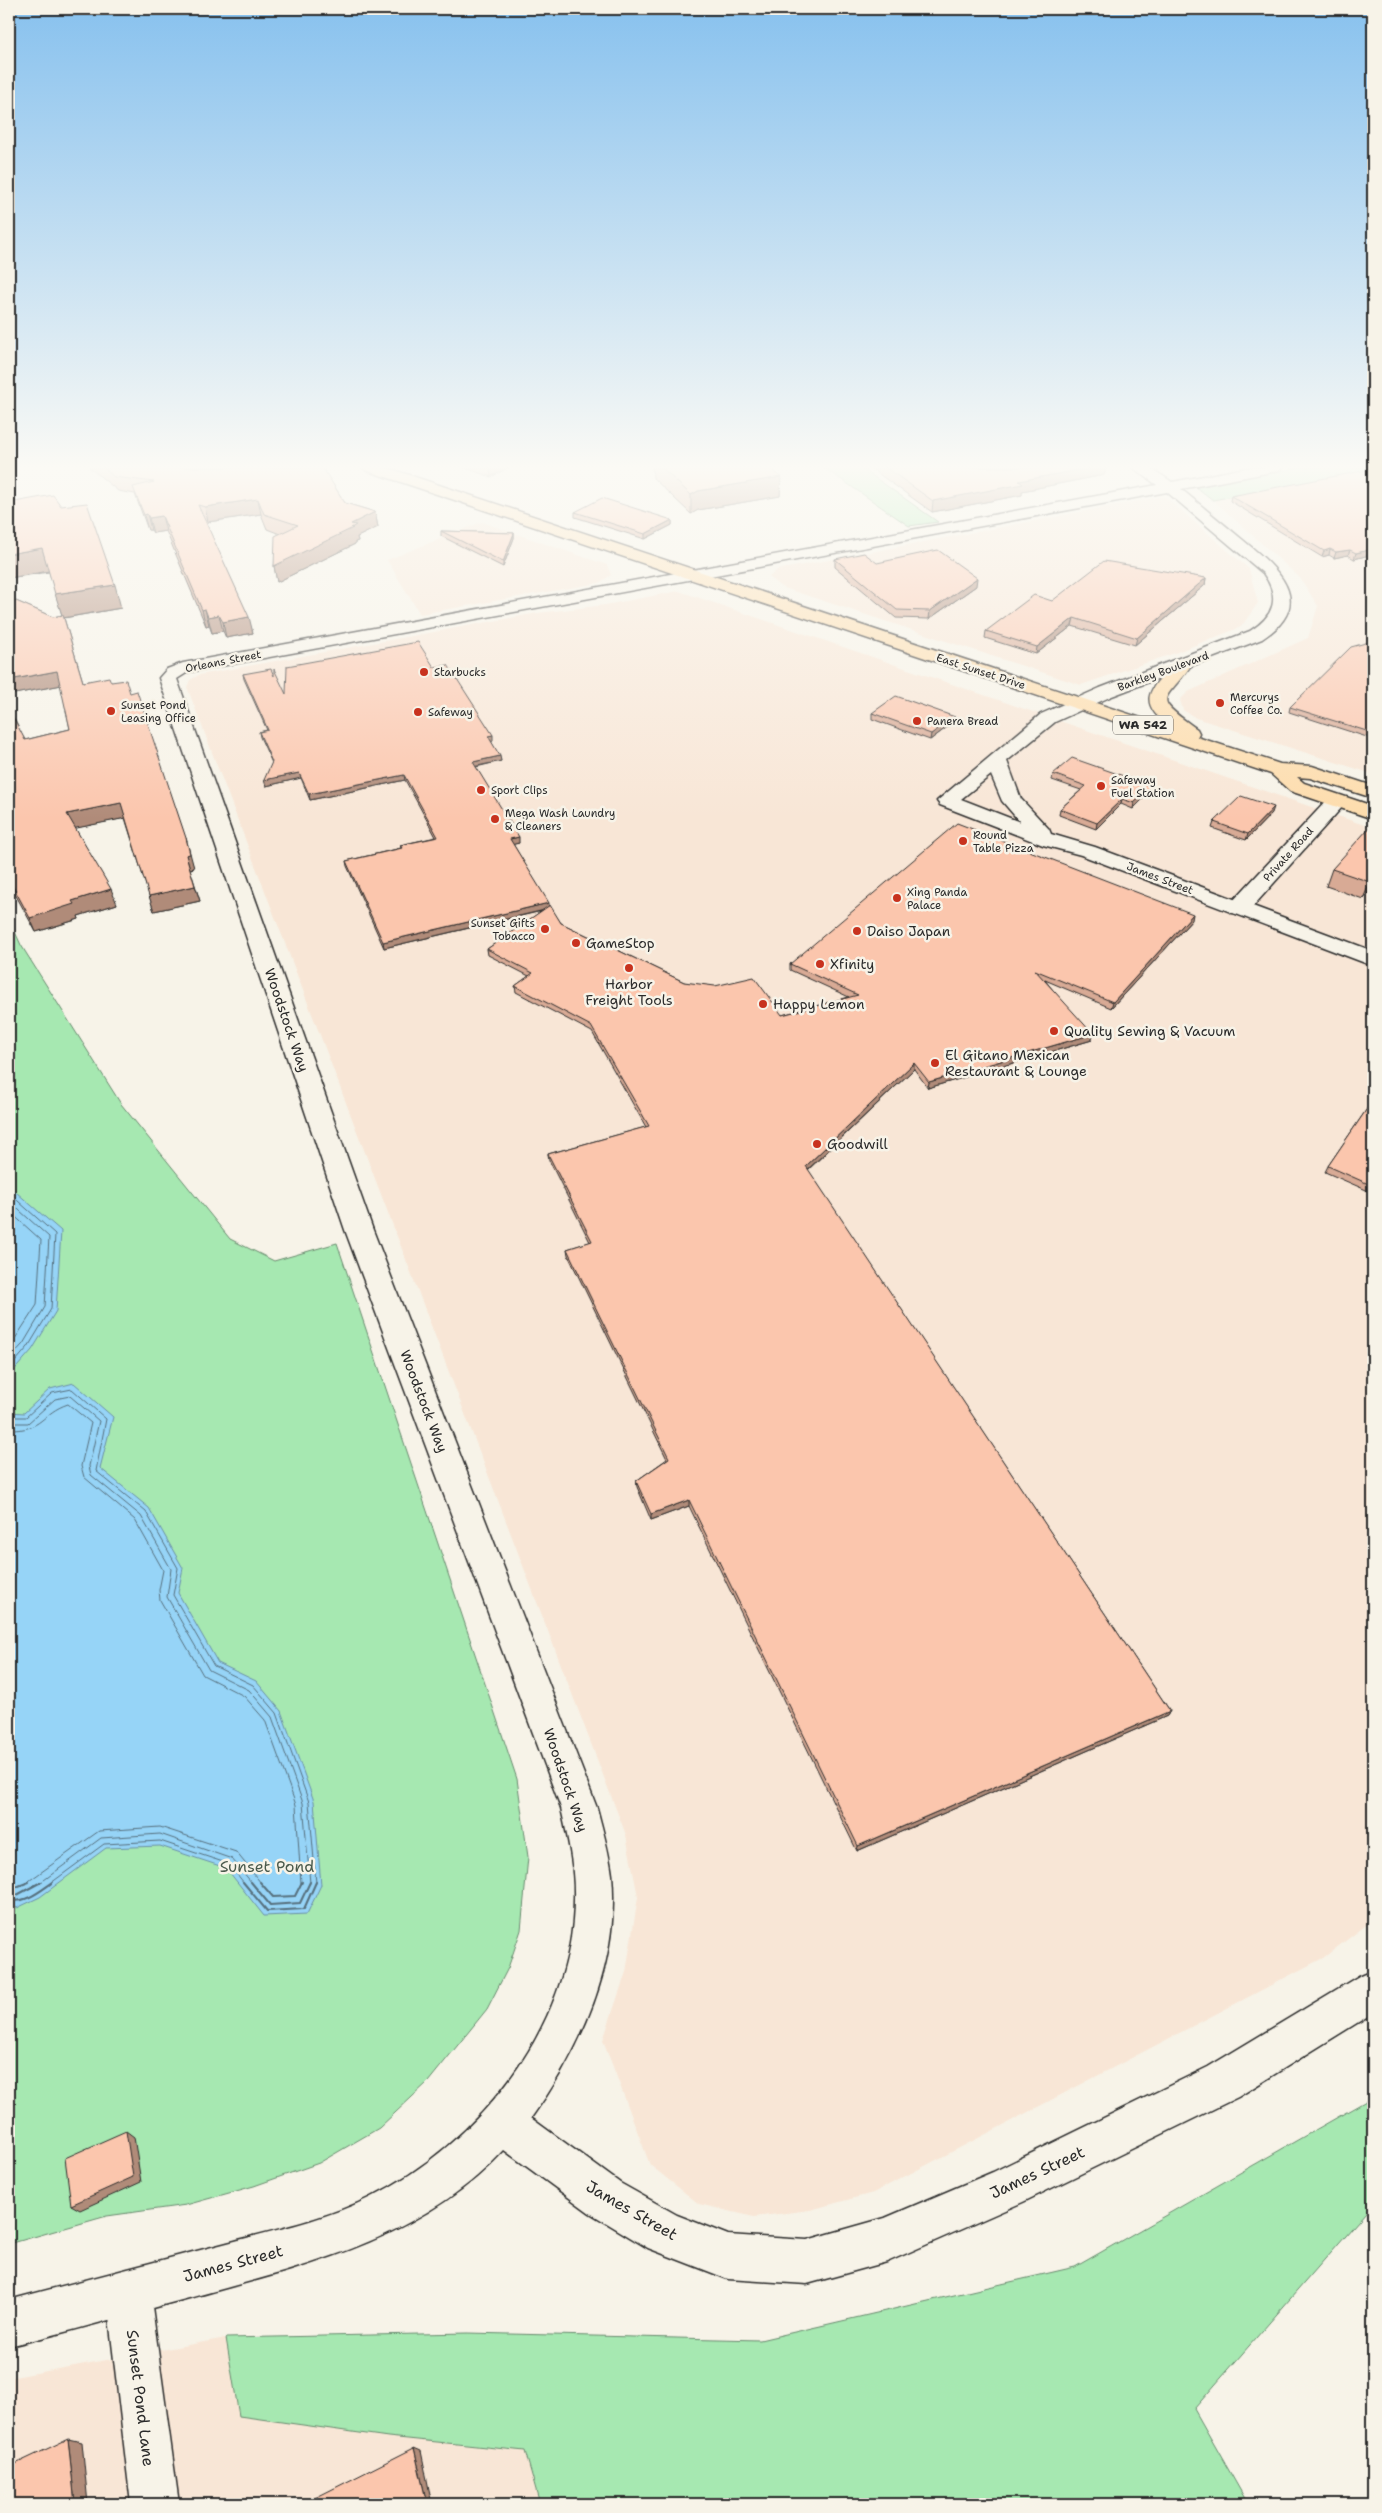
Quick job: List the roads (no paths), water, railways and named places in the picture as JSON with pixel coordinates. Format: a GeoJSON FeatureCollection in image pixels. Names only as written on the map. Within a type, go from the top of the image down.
{"type":"FeatureCollection","features":[{"type":"Feature","properties":{"kind":"main road","name":"Orleans Street"},"geometry":{"type":"LineString","coordinates":[[173,672],[183,668],[640,584]]}},
{"type":"Feature","properties":{"kind":"main road","name":"East Sunset Drive"},"geometry":{"type":"LineString","coordinates":[[719,584],[1278,770],[1312,772],[1373,792]]}},
{"type":"Feature","properties":{"kind":"main road","name":"Barkley Boulevard"},"geometry":{"type":"LineString","coordinates":[[946,801],[1048,718],[1079,703],[1264,631],[1281,610],[1283,601],[1278,584]]}},
{"type":"Feature","properties":{"kind":"main road"},"geometry":{"type":"LineString","coordinates":[[1183,664],[1158,692],[1157,703],[1165,715],[1207,746]]}},
{"type":"Feature","properties":{"kind":"main road","name":"Woodstock Way"},"geometry":{"type":"LineString","coordinates":[[173,672],[167,681],[237,874],[359,1230],[579,1808],[590,1850],[594,1897],[590,1942],[581,1983],[564,2026],[536,2076],[502,2123]]}},
{"type":"Feature","properties":{"kind":"main road"},"geometry":{"type":"LineString","coordinates":[[997,760],[1003,787],[1011,801],[1050,841]]}},
{"type":"Feature","properties":{"kind":"main road","name":"East Sunset Drive"},"geometry":{"type":"LineString","coordinates":[[1278,770],[1297,787],[1373,813]]}},
{"type":"Feature","properties":{"kind":"main road","name":"James Street"},"geometry":{"type":"LineString","coordinates":[[946,801],[1050,841],[1088,850],[1373,959]]}},
{"type":"Feature","properties":{"kind":"main road","name":"Private Road"},"geometry":{"type":"LineString","coordinates":[[1239,908],[1337,801]]}},
{"type":"Feature","properties":{"kind":"main road","name":"James Street"},"geometry":{"type":"LineString","coordinates":[[9,2323],[297,2246],[393,2209],[428,2188],[467,2157],[502,2123],[605,2198],[664,2232],[728,2257],[807,2262],[887,2240],[1008,2187],[1223,2082],[1373,1990]]}},
{"type":"Feature","properties":{"kind":"main road","name":"Sunset Pond Lane"},"geometry":{"type":"LineString","coordinates":[[128,2292],[154,2504]]}},
{"type":"Feature","properties":{"kind":"water"},"geometry":{"type":"Polygon","coordinates":[[[9,1186],[61,1231],[56,1311],[32,1350],[9,1376],[9,1186]]]}},
{"type":"Feature","properties":{"kind":"water","name":"Sunset Pond"},"geometry":{"type":"Polygon","coordinates":[[[74,1383],[113,1417],[100,1468],[149,1508],[183,1568],[178,1593],[218,1663],[256,1681],[281,1711],[314,1801],[321,1885],[307,1914],[264,1916],[226,1868],[160,1846],[106,1848],[40,1897],[17,1908],[9,1905],[9,1412],[24,1413],[50,1389],[74,1383]]]}},
{"type":"Feature","properties":{"kind":"place","name":"Starbucks"},"geometry":{"type":"Point","coordinates":[424,672]}},
{"type":"Feature","properties":{"kind":"place","name":"Mercurys Coffee Co."},"geometry":{"type":"Point","coordinates":[1220,703]}},
{"type":"Feature","properties":{"kind":"place","name":"Sunset Pond Leasing Office"},"geometry":{"type":"Point","coordinates":[111,711]}},
{"type":"Feature","properties":{"kind":"place","name":"Safeway"},"geometry":{"type":"Point","coordinates":[418,712]}},
{"type":"Feature","properties":{"kind":"place","name":"Panera Bread"},"geometry":{"type":"Point","coordinates":[917,721]}},
{"type":"Feature","properties":{"kind":"place","name":"Safeway Fuel Station"},"geometry":{"type":"Point","coordinates":[1101,786]}},
{"type":"Feature","properties":{"kind":"place","name":"Sport Clips"},"geometry":{"type":"Point","coordinates":[481,790]}},
{"type":"Feature","properties":{"kind":"place","name":"Mega Wash Laundry & Cleaners"},"geometry":{"type":"Point","coordinates":[495,819]}},
{"type":"Feature","properties":{"kind":"place","name":"Round Table Pizza"},"geometry":{"type":"Point","coordinates":[963,841]}},
{"type":"Feature","properties":{"kind":"place","name":"Xing Panda Palace"},"geometry":{"type":"Point","coordinates":[897,898]}},
{"type":"Feature","properties":{"kind":"place","name":"Sunset Gifts Tobacco"},"geometry":{"type":"Point","coordinates":[545,929]}},
{"type":"Feature","properties":{"kind":"place","name":"Daiso Japan"},"geometry":{"type":"Point","coordinates":[857,931]}},
{"type":"Feature","properties":{"kind":"place","name":"GameStop"},"geometry":{"type":"Point","coordinates":[576,943]}},
{"type":"Feature","properties":{"kind":"place","name":"Xfinity"},"geometry":{"type":"Point","coordinates":[820,964]}},
{"type":"Feature","properties":{"kind":"place","name":"Harbor Freight Tools"},"geometry":{"type":"Point","coordinates":[629,968]}},
{"type":"Feature","properties":{"kind":"place","name":"Happy Lemon"},"geometry":{"type":"Point","coordinates":[763,1004]}},
{"type":"Feature","properties":{"kind":"place","name":"Quality Sewing & Vacuum"},"geometry":{"type":"Point","coordinates":[1054,1031]}},
{"type":"Feature","properties":{"kind":"place","name":"El Gitano Mexican Restaurant & Lounge"},"geometry":{"type":"Point","coordinates":[935,1063]}},
{"type":"Feature","properties":{"kind":"place","name":"Goodwill"},"geometry":{"type":"Point","coordinates":[817,1144]}}]}
